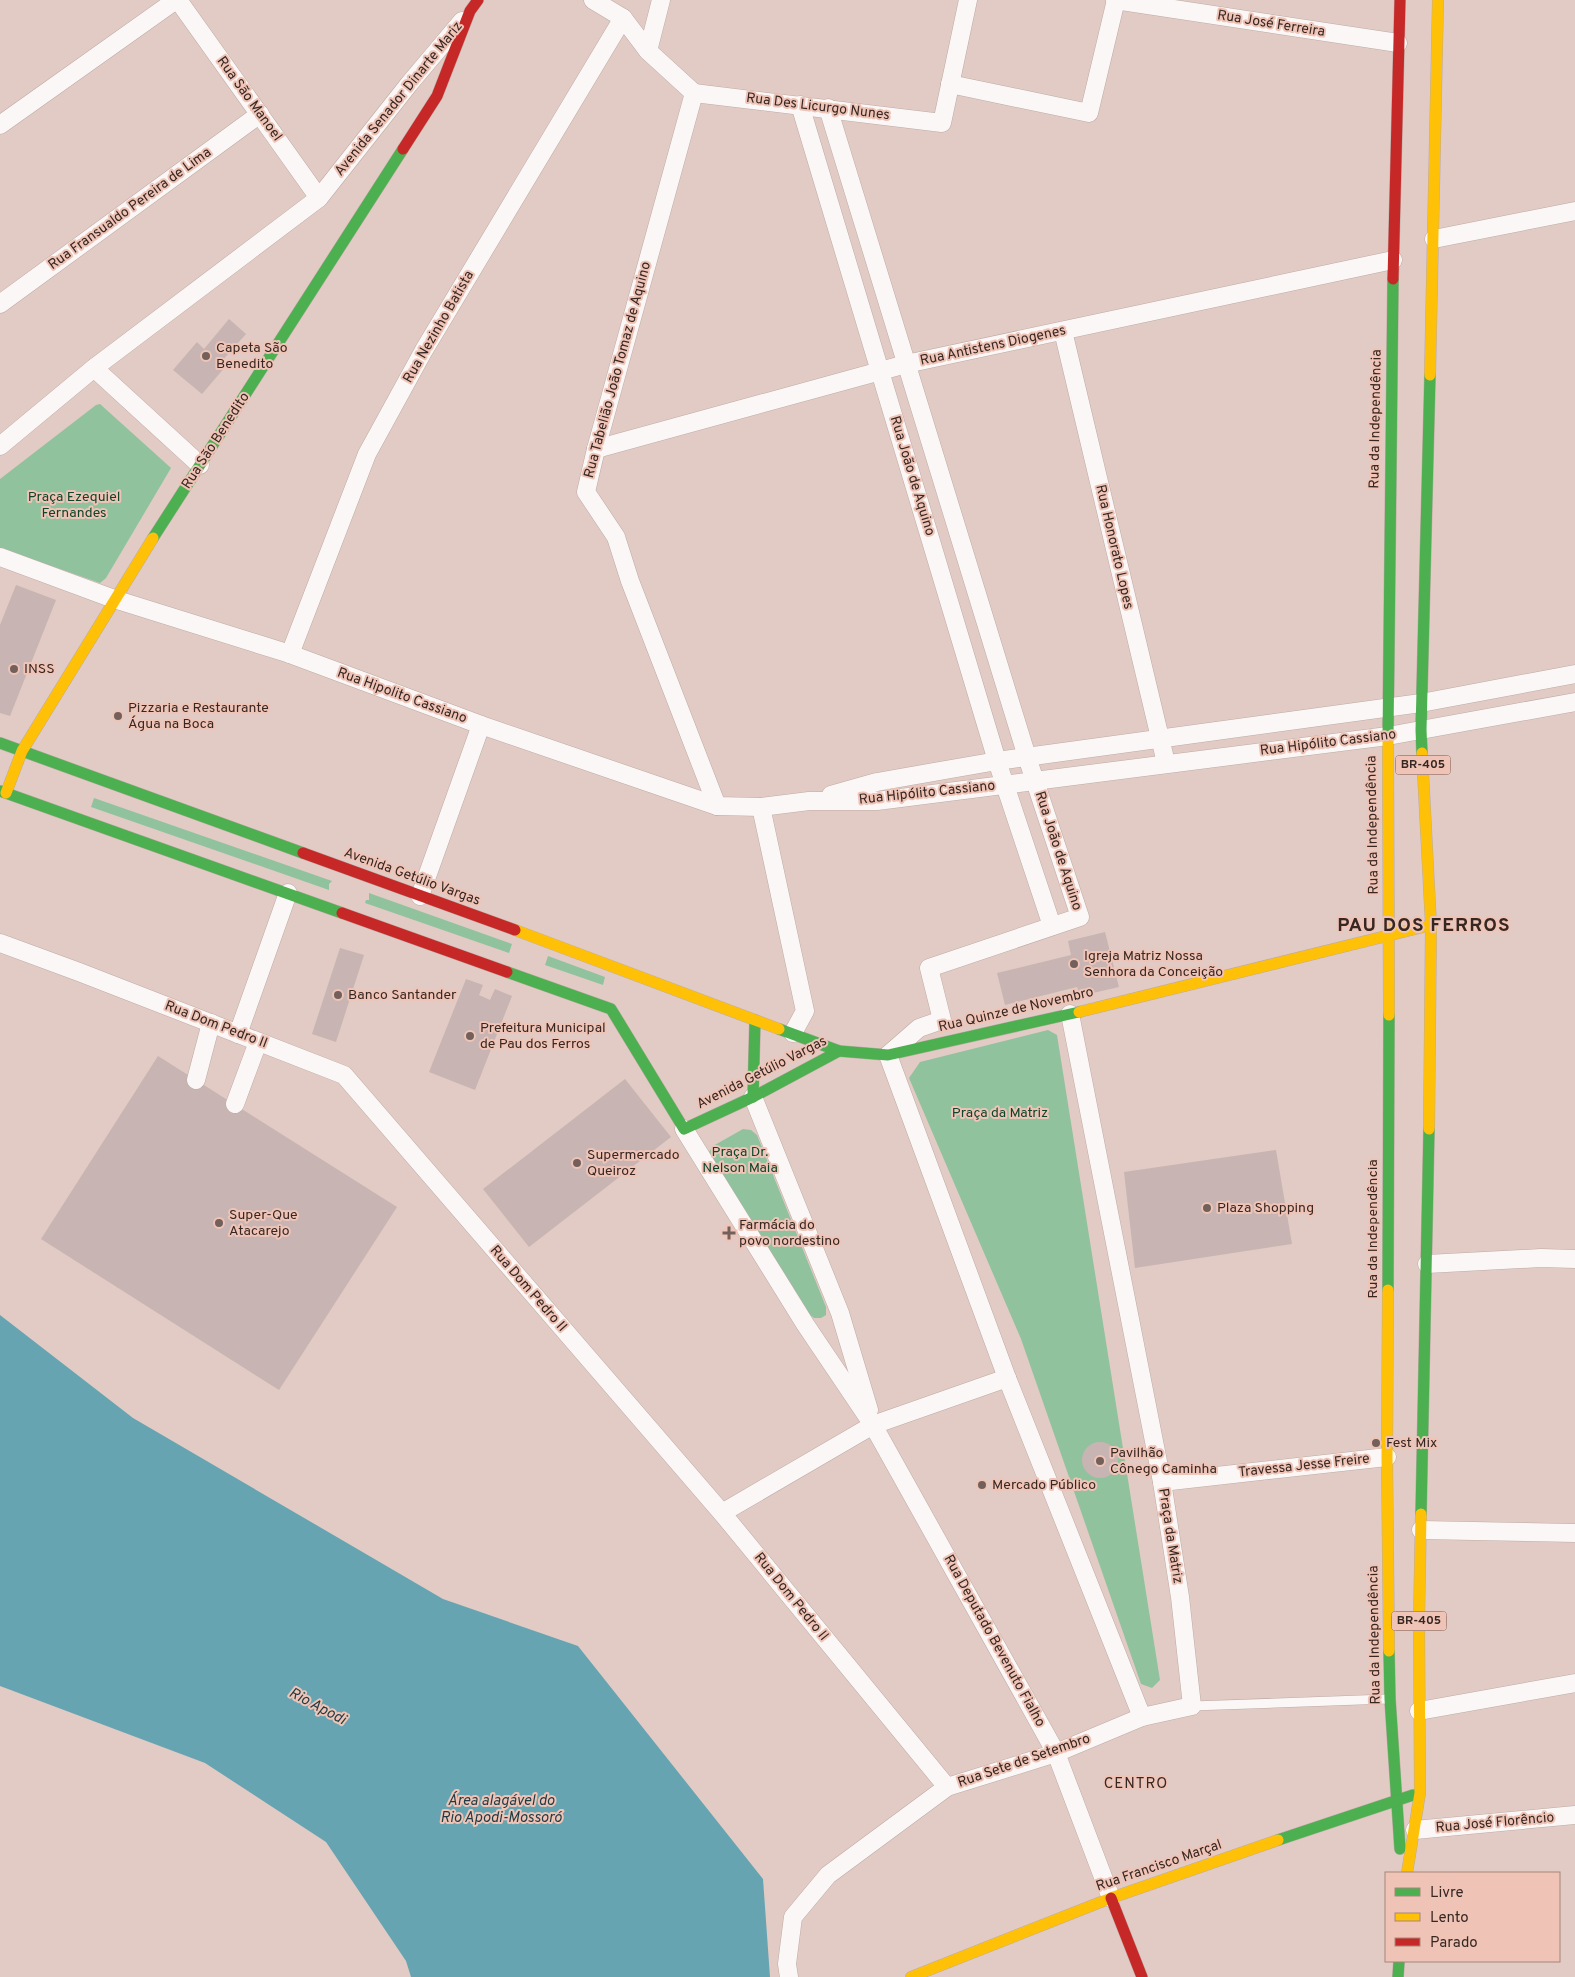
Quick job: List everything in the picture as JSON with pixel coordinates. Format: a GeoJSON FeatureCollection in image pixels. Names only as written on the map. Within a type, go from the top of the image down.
{"type":"FeatureCollection","features":[{"type":"Feature","properties":{"kind":"main road","name":"Rua da Independência"},"geometry":{"type":"LineString","coordinates":[[1397,1799],[1390,1699],[1387,1457],[1390,935],[1388,708],[1393,260],[1400,0]]}},
{"type":"Feature","properties":{"kind":"main road","name":"BR-405"},"geometry":{"type":"LineString","coordinates":[[1407,1872],[1420,1793],[1419,1620],[1427,1264],[1431,925],[1421,703],[1434,239],[1438,0]]}},
{"type":"Feature","properties":{"kind":"main road","name":"Rua São Benedito"},"geometry":{"type":"LineString","coordinates":[[3,792],[22,751],[114,599],[437,96],[474,6]]}},
{"type":"Feature","properties":{"kind":"main road","name":"Avenida Getúlio Vargas"},"geometry":{"type":"LineString","coordinates":[[0,743],[839,1051]]}},
{"type":"Feature","properties":{"kind":"main road"},"geometry":{"type":"LineString","coordinates":[[3,792],[611,1009],[684,1129]]}},
{"type":"Feature","properties":{"kind":"main road","name":"Rua Quinze de Novembro"},"geometry":{"type":"LineString","coordinates":[[839,1051],[888,1055],[1070,1014],[1431,925]]}},
{"type":"Feature","properties":{"kind":"main road"},"geometry":{"type":"LineString","coordinates":[[753,1097],[755,1020]]}},
{"type":"Feature","properties":{"kind":"main road","name":"Avenida Getúlio Vargas"},"geometry":{"type":"LineString","coordinates":[[684,1129],[753,1097],[839,1051]]}},
{"type":"Feature","properties":{"kind":"main road","name":"Rua Francisco Marçal"},"geometry":{"type":"LineString","coordinates":[[912,1977],[1112,1898],[1397,1799],[1420,1793]]}},
{"type":"Feature","properties":{"kind":"main road","name":"BR-405"},"geometry":{"type":"LineString","coordinates":[[1397,1799],[1402,1872]]}},
{"type":"Feature","properties":{"kind":"main road","name":"Rua Deputado Bevenuto Fialho"},"geometry":{"type":"LineString","coordinates":[[1112,1898],[1142,1977]]}},
{"type":"Feature","properties":{"kind":"main road"},"geometry":{"type":"LineString","coordinates":[[1398,1977],[1399,1962]]}},
{"type":"Feature","properties":{"kind":"street","name":"Rua São Manoel"},"geometry":{"type":"LineString","coordinates":[[0,125],[177,0],[319,198]]}},
{"type":"Feature","properties":{"kind":"street"},"geometry":{"type":"LineString","coordinates":[[593,0],[623,18],[648,51],[694,92]]}},
{"type":"Feature","properties":{"kind":"street"},"geometry":{"type":"LineString","coordinates":[[648,51],[661,0]]}},
{"type":"Feature","properties":{"kind":"street"},"geometry":{"type":"LineString","coordinates":[[968,0],[950,84],[1090,113],[1115,0]]}},
{"type":"Feature","properties":{"kind":"street","name":"Rua José Ferreira"},"geometry":{"type":"LineString","coordinates":[[1115,0],[1398,43]]}},
{"type":"Feature","properties":{"kind":"street","name":"Avenida Senador Dinarte Mariz"},"geometry":{"type":"LineString","coordinates":[[319,198],[409,84],[474,6]]}},
{"type":"Feature","properties":{"kind":"street","name":"Rua Nezinho Batista"},"geometry":{"type":"LineString","coordinates":[[290,654],[367,454],[424,350],[623,18]]}},
{"type":"Feature","properties":{"kind":"street","name":"Rua Des Licurgo Nunes"},"geometry":{"type":"LineString","coordinates":[[694,92],[942,123],[950,84]]}},
{"type":"Feature","properties":{"kind":"street","name":"Rua Tabelião João Tomaz de Aquino"},"geometry":{"type":"LineString","coordinates":[[694,92],[596,449],[586,492],[616,537],[630,581],[717,806]]}},
{"type":"Feature","properties":{"kind":"street","name":"Rua João de Aquino"},"geometry":{"type":"LineString","coordinates":[[800,105],[998,761],[1052,926],[1080,917],[1026,757],[828,108]]}},
{"type":"Feature","properties":{"kind":"street","name":"Rua Fransualdo Pereira de Lima"},"geometry":{"type":"LineString","coordinates":[[0,304],[260,114]]}},
{"type":"Feature","properties":{"kind":"street"},"geometry":{"type":"LineString","coordinates":[[0,446],[94,368],[319,198]]}},
{"type":"Feature","properties":{"kind":"street"},"geometry":{"type":"LineString","coordinates":[[1434,239],[1575,210]]}},
{"type":"Feature","properties":{"kind":"street","name":"Rua Antistens Diogenes"},"geometry":{"type":"LineString","coordinates":[[596,449],[906,364],[1393,260]]}},
{"type":"Feature","properties":{"kind":"street","name":"Rua Honorato Lopes"},"geometry":{"type":"LineString","coordinates":[[1063,331],[1166,763]]}},
{"type":"Feature","properties":{"kind":"street"},"geometry":{"type":"LineString","coordinates":[[94,368],[200,465]]}},
{"type":"Feature","properties":{"kind":"street","name":"Rua Hipolito Cassiano"},"geometry":{"type":"LineString","coordinates":[[0,557],[114,599],[290,654],[481,725],[717,806],[761,807],[809,801]]}},
{"type":"Feature","properties":{"kind":"street","name":"Rua Hipólito Cassiano"},"geometry":{"type":"LineString","coordinates":[[809,801],[877,782],[998,761],[1388,708],[1575,674]]}},
{"type":"Feature","properties":{"kind":"street","name":"Rua Hipólito Cassiano"},"geometry":{"type":"LineString","coordinates":[[809,801],[877,801],[1388,736],[1575,702]]}},
{"type":"Feature","properties":{"kind":"street"},"geometry":{"type":"LineString","coordinates":[[420,896],[481,725]]}},
{"type":"Feature","properties":{"kind":"street"},"geometry":{"type":"LineString","coordinates":[[761,807],[805,1011],[793,1033]]}},
{"type":"Feature","properties":{"kind":"street"},"geometry":{"type":"LineString","coordinates":[[238,1034],[288,894]]}},
{"type":"Feature","properties":{"kind":"street"},"geometry":{"type":"LineString","coordinates":[[1052,926],[929,968],[942,1020],[919,1028],[888,1055],[1007,1378],[1142,1717]]}},
{"type":"Feature","properties":{"kind":"street","name":"Rua Dom Pedro II"},"geometry":{"type":"LineString","coordinates":[[0,943],[344,1075],[722,1513],[947,1787]]}},
{"type":"Feature","properties":{"kind":"street","name":"Praça da Matriz"},"geometry":{"type":"LineString","coordinates":[[1070,1014],[1162,1482],[1180,1597],[1192,1706]]}},
{"type":"Feature","properties":{"kind":"street"},"geometry":{"type":"LineString","coordinates":[[196,1080],[211,1023]]}},
{"type":"Feature","properties":{"kind":"street"},"geometry":{"type":"LineString","coordinates":[[234,1104],[258,1042]]}},
{"type":"Feature","properties":{"kind":"street"},"geometry":{"type":"LineString","coordinates":[[753,1097],[840,1313],[873,1425]]}},
{"type":"Feature","properties":{"kind":"street"},"geometry":{"type":"LineString","coordinates":[[684,1129],[805,1324],[873,1425]]}},
{"type":"Feature","properties":{"kind":"street"},"geometry":{"type":"LineString","coordinates":[[1427,1264],[1541,1258],[1575,1259]]}},
{"type":"Feature","properties":{"kind":"street"},"geometry":{"type":"LineString","coordinates":[[722,1513],[873,1425],[1007,1378]]}},
{"type":"Feature","properties":{"kind":"street","name":"Rua Deputado Bevenuto Fialho"},"geometry":{"type":"LineString","coordinates":[[873,1425],[1056,1753],[1112,1898]]}},
{"type":"Feature","properties":{"kind":"street","name":"Travessa Jesse Freire"},"geometry":{"type":"LineString","coordinates":[[1162,1482],[1387,1457]]}},
{"type":"Feature","properties":{"kind":"street"},"geometry":{"type":"LineString","coordinates":[[1421,1530],[1575,1533]]}},
{"type":"Feature","properties":{"kind":"street"},"geometry":{"type":"LineString","coordinates":[[1419,1711],[1575,1683]]}},
{"type":"Feature","properties":{"kind":"street","name":"Rua Sete de Setembro"},"geometry":{"type":"LineString","coordinates":[[789,1977],[787,1964],[793,1917],[828,1875],[947,1787],[1056,1753],[1142,1717],[1192,1706]]}},
{"type":"Feature","properties":{"kind":"street","name":"Rua José Florêncio"},"geometry":{"type":"LineString","coordinates":[[1414,1830],[1575,1815]]}},
{"type":"Feature","properties":{"kind":"lane","name":"Rua Sete de Setembro"},"geometry":{"type":"LineString","coordinates":[[1192,1706],[1390,1699]]}},
{"type":"Feature","properties":{"kind":"green space","name":"Praça Ezequiel Fernandes"},"geometry":{"type":"Polygon","coordinates":[[[100,404],[171,468],[106,578],[100,583],[0,548],[0,479],[96,405],[100,404]]]}},
{"type":"Feature","properties":{"kind":"green space"},"geometry":{"type":"Polygon","coordinates":[[[94,798],[332,881],[329,884],[329,890],[91,807],[94,798]]]}},
{"type":"Feature","properties":{"kind":"green space"},"geometry":{"type":"Polygon","coordinates":[[[369,893],[512,944],[509,953],[365,903],[366,900],[369,900],[369,893]]]}},
{"type":"Feature","properties":{"kind":"green space"},"geometry":{"type":"Polygon","coordinates":[[[548,956],[605,977],[603,985],[545,965],[548,956]]]}},
{"type":"Feature","properties":{"kind":"green space","name":"Praça da Matriz"},"geometry":{"type":"Polygon","coordinates":[[[1048,1030],[1057,1035],[1160,1680],[1152,1688],[1141,1684],[1021,1339],[909,1078],[920,1062],[1048,1030]]]}},
{"type":"Feature","properties":{"kind":"green space","name":"Praça Dr. Nelson Maia"},"geometry":{"type":"Polygon","coordinates":[[[743,1129],[751,1130],[757,1135],[826,1307],[826,1315],[821,1318],[814,1318],[809,1314],[711,1159],[709,1152],[713,1146],[743,1129]]]}},
{"type":"Feature","properties":{"kind":"water","name":"Área alagável do Rio Apodi-Mossoró"},"geometry":{"type":"Polygon","coordinates":[[[0,1315],[133,1418],[443,1599],[578,1646],[763,1879],[770,1977],[411,1977],[406,1961],[326,1842],[205,1763],[0,1686],[0,1315]]]}},
{"type":"Feature","properties":{"kind":"building","name":"Capeta São Benedito"},"geometry":{"type":"Polygon","coordinates":[[[229,319],[246,334],[221,362],[226,366],[202,394],[173,370],[197,342],[204,349],[229,319]]]}},
{"type":"Feature","properties":{"kind":"building","name":"INSS"},"geometry":{"type":"Polygon","coordinates":[[[16,585],[56,600],[10,716],[0,713],[0,625],[16,585]]]}},
{"type":"Feature","properties":{"kind":"building","name":"Igreja Matriz Nossa Senhora da Conceição"},"geometry":{"type":"Polygon","coordinates":[[[1105,932],[1119,987],[1080,996],[1077,987],[1005,1005],[997,973],[1071,955],[1068,941],[1105,932]]]}},
{"type":"Feature","properties":{"kind":"building","name":"Banco Santander"},"geometry":{"type":"Polygon","coordinates":[[[340,948],[364,955],[336,1042],[312,1034],[340,948]]]}},
{"type":"Feature","properties":{"kind":"building","name":"Prefeitura Municipal de Pau dos Ferros"},"geometry":{"type":"Polygon","coordinates":[[[466,979],[483,985],[479,995],[490,1000],[495,989],[512,996],[475,1090],[429,1072],[466,979]]]}},
{"type":"Feature","properties":{"kind":"building","name":"Super-Que Atacarejo"},"geometry":{"type":"Polygon","coordinates":[[[158,1056],[397,1207],[279,1390],[41,1239],[158,1056]]]}},
{"type":"Feature","properties":{"kind":"building","name":"Supermercado Queiroz"},"geometry":{"type":"Polygon","coordinates":[[[625,1079],[671,1137],[529,1247],[483,1189],[625,1079]]]}},
{"type":"Feature","properties":{"kind":"building","name":"Plaza Shopping"},"geometry":{"type":"Polygon","coordinates":[[[1276,1150],[1292,1244],[1135,1268],[1124,1172],[1276,1150]]]}},
{"type":"Feature","properties":{"kind":"building","name":"Pavilhão Cônego Caminha"},"geometry":{"type":"Polygon","coordinates":[[[1100,1442],[1112,1448],[1118,1460],[1112,1472],[1100,1478],[1088,1472],[1082,1460],[1088,1448],[1100,1442]]]}},
{"type":"Feature","properties":{"kind":"traffic: fast"},"geometry":{"type":"LineString","coordinates":[[153,538],[403,149]]}},
{"type":"Feature","properties":{"kind":"traffic: fast"},"geometry":{"type":"LineString","coordinates":[[1388,737],[1393,279]]}},
{"type":"Feature","properties":{"kind":"traffic: fast"},"geometry":{"type":"LineString","coordinates":[[1422,753],[1430,375]]}},
{"type":"Feature","properties":{"kind":"traffic: fast"},"geometry":{"type":"LineString","coordinates":[[0,743],[303,853]]}},
{"type":"Feature","properties":{"kind":"traffic: fast"},"geometry":{"type":"LineString","coordinates":[[0,791],[342,913]]}},
{"type":"Feature","properties":{"kind":"traffic: fast"},"geometry":{"type":"LineString","coordinates":[[507,972],[611,1009],[684,1129],[753,1097],[839,1051]]}},
{"type":"Feature","properties":{"kind":"traffic: fast"},"geometry":{"type":"LineString","coordinates":[[779,1029],[839,1051],[888,1055],[1079,1012]]}},
{"type":"Feature","properties":{"kind":"traffic: fast"},"geometry":{"type":"LineString","coordinates":[[1388,1290],[1389,1015]]}},
{"type":"Feature","properties":{"kind":"traffic: fast"},"geometry":{"type":"LineString","coordinates":[[753,1097],[755,1020]]}},
{"type":"Feature","properties":{"kind":"traffic: fast"},"geometry":{"type":"LineString","coordinates":[[1421,1514],[1429,1129]]}},
{"type":"Feature","properties":{"kind":"traffic: fast"},"geometry":{"type":"LineString","coordinates":[[1389,1651],[1390,1699],[1400,1849]]}},
{"type":"Feature","properties":{"kind":"traffic: fast"},"geometry":{"type":"LineString","coordinates":[[1278,1840],[1413,1795]]}},
{"type":"Feature","properties":{"kind":"traffic: fast"},"geometry":{"type":"LineString","coordinates":[[1398,1977],[1399,1962]]}},
{"type":"Feature","properties":{"kind":"traffic: slow"},"geometry":{"type":"LineString","coordinates":[[1430,375],[1438,0]]}},
{"type":"Feature","properties":{"kind":"traffic: slow"},"geometry":{"type":"LineString","coordinates":[[6,793],[22,751],[153,538]]}},
{"type":"Feature","properties":{"kind":"traffic: slow"},"geometry":{"type":"LineString","coordinates":[[1388,737],[1389,1015]]}},
{"type":"Feature","properties":{"kind":"traffic: slow"},"geometry":{"type":"LineString","coordinates":[[1422,753],[1431,925],[1429,1129]]}},
{"type":"Feature","properties":{"kind":"traffic: slow"},"geometry":{"type":"LineString","coordinates":[[1079,1012],[1431,925]]}},
{"type":"Feature","properties":{"kind":"traffic: slow"},"geometry":{"type":"LineString","coordinates":[[515,930],[779,1029]]}},
{"type":"Feature","properties":{"kind":"traffic: slow"},"geometry":{"type":"LineString","coordinates":[[1388,1290],[1389,1651]]}},
{"type":"Feature","properties":{"kind":"traffic: slow"},"geometry":{"type":"LineString","coordinates":[[1407,1872],[1420,1793],[1419,1620],[1421,1514]]}},
{"type":"Feature","properties":{"kind":"traffic: slow"},"geometry":{"type":"LineString","coordinates":[[911,1977],[1111,1898],[1278,1840]]}},
{"type":"Feature","properties":{"kind":"traffic: jam"},"geometry":{"type":"LineString","coordinates":[[403,149],[437,96],[470,11],[478,0]]}},
{"type":"Feature","properties":{"kind":"traffic: jam"},"geometry":{"type":"LineString","coordinates":[[1393,279],[1400,0]]}},
{"type":"Feature","properties":{"kind":"traffic: jam"},"geometry":{"type":"LineString","coordinates":[[303,853],[515,930]]}},
{"type":"Feature","properties":{"kind":"traffic: jam"},"geometry":{"type":"LineString","coordinates":[[342,913],[507,972]]}},
{"type":"Feature","properties":{"kind":"traffic: jam"},"geometry":{"type":"LineString","coordinates":[[1111,1898],[1142,1977]]}},
{"type":"Feature","properties":{"kind":"place","name":"Capeta São Benedito"},"geometry":{"type":"Point","coordinates":[206,356]}},
{"type":"Feature","properties":{"kind":"place","name":"INSS"},"geometry":{"type":"Point","coordinates":[14,669]}},
{"type":"Feature","properties":{"kind":"place","name":"Pizzaria e Restaurante Água na Boca"},"geometry":{"type":"Point","coordinates":[118,716]}},
{"type":"Feature","properties":{"kind":"place","name":"Igreja Matriz Nossa Senhora da Conceição"},"geometry":{"type":"Point","coordinates":[1074,964]}},
{"type":"Feature","properties":{"kind":"place","name":"Banco Santander"},"geometry":{"type":"Point","coordinates":[338,995]}},
{"type":"Feature","properties":{"kind":"place","name":"Prefeitura Municipal de Pau dos Ferros"},"geometry":{"type":"Point","coordinates":[470,1036]}},
{"type":"Feature","properties":{"kind":"place","name":"Supermercado Queiroz"},"geometry":{"type":"Point","coordinates":[577,1163]}},
{"type":"Feature","properties":{"kind":"place","name":"Plaza Shopping"},"geometry":{"type":"Point","coordinates":[1207,1208]}},
{"type":"Feature","properties":{"kind":"place","name":"Super-Que Atacarejo"},"geometry":{"type":"Point","coordinates":[219,1223]}},
{"type":"Feature","properties":{"kind":"place","name":"Farmácia do povo nordestino"},"geometry":{"type":"Point","coordinates":[729,1233]}},
{"type":"Feature","properties":{"kind":"place","name":"Fest Mix"},"geometry":{"type":"Point","coordinates":[1376,1443]}},
{"type":"Feature","properties":{"kind":"place","name":"Pavilhão Cônego Caminha"},"geometry":{"type":"Point","coordinates":[1100,1461]}},
{"type":"Feature","properties":{"kind":"place","name":"Mercado Público"},"geometry":{"type":"Point","coordinates":[982,1485]}},
{"type":"Feature","properties":{"kind":"district","name":"PAU DOS FERROS"},"geometry":{"type":"Point","coordinates":[1424,926]}},
{"type":"Feature","properties":{"kind":"district","name":"CENTRO"},"geometry":{"type":"Point","coordinates":[1136,1784]}},
{"type":"Feature","properties":{"kind":"water label","name":"Rio Apodi"},"geometry":{"type":"Point","coordinates":[317,1707]}}]}
